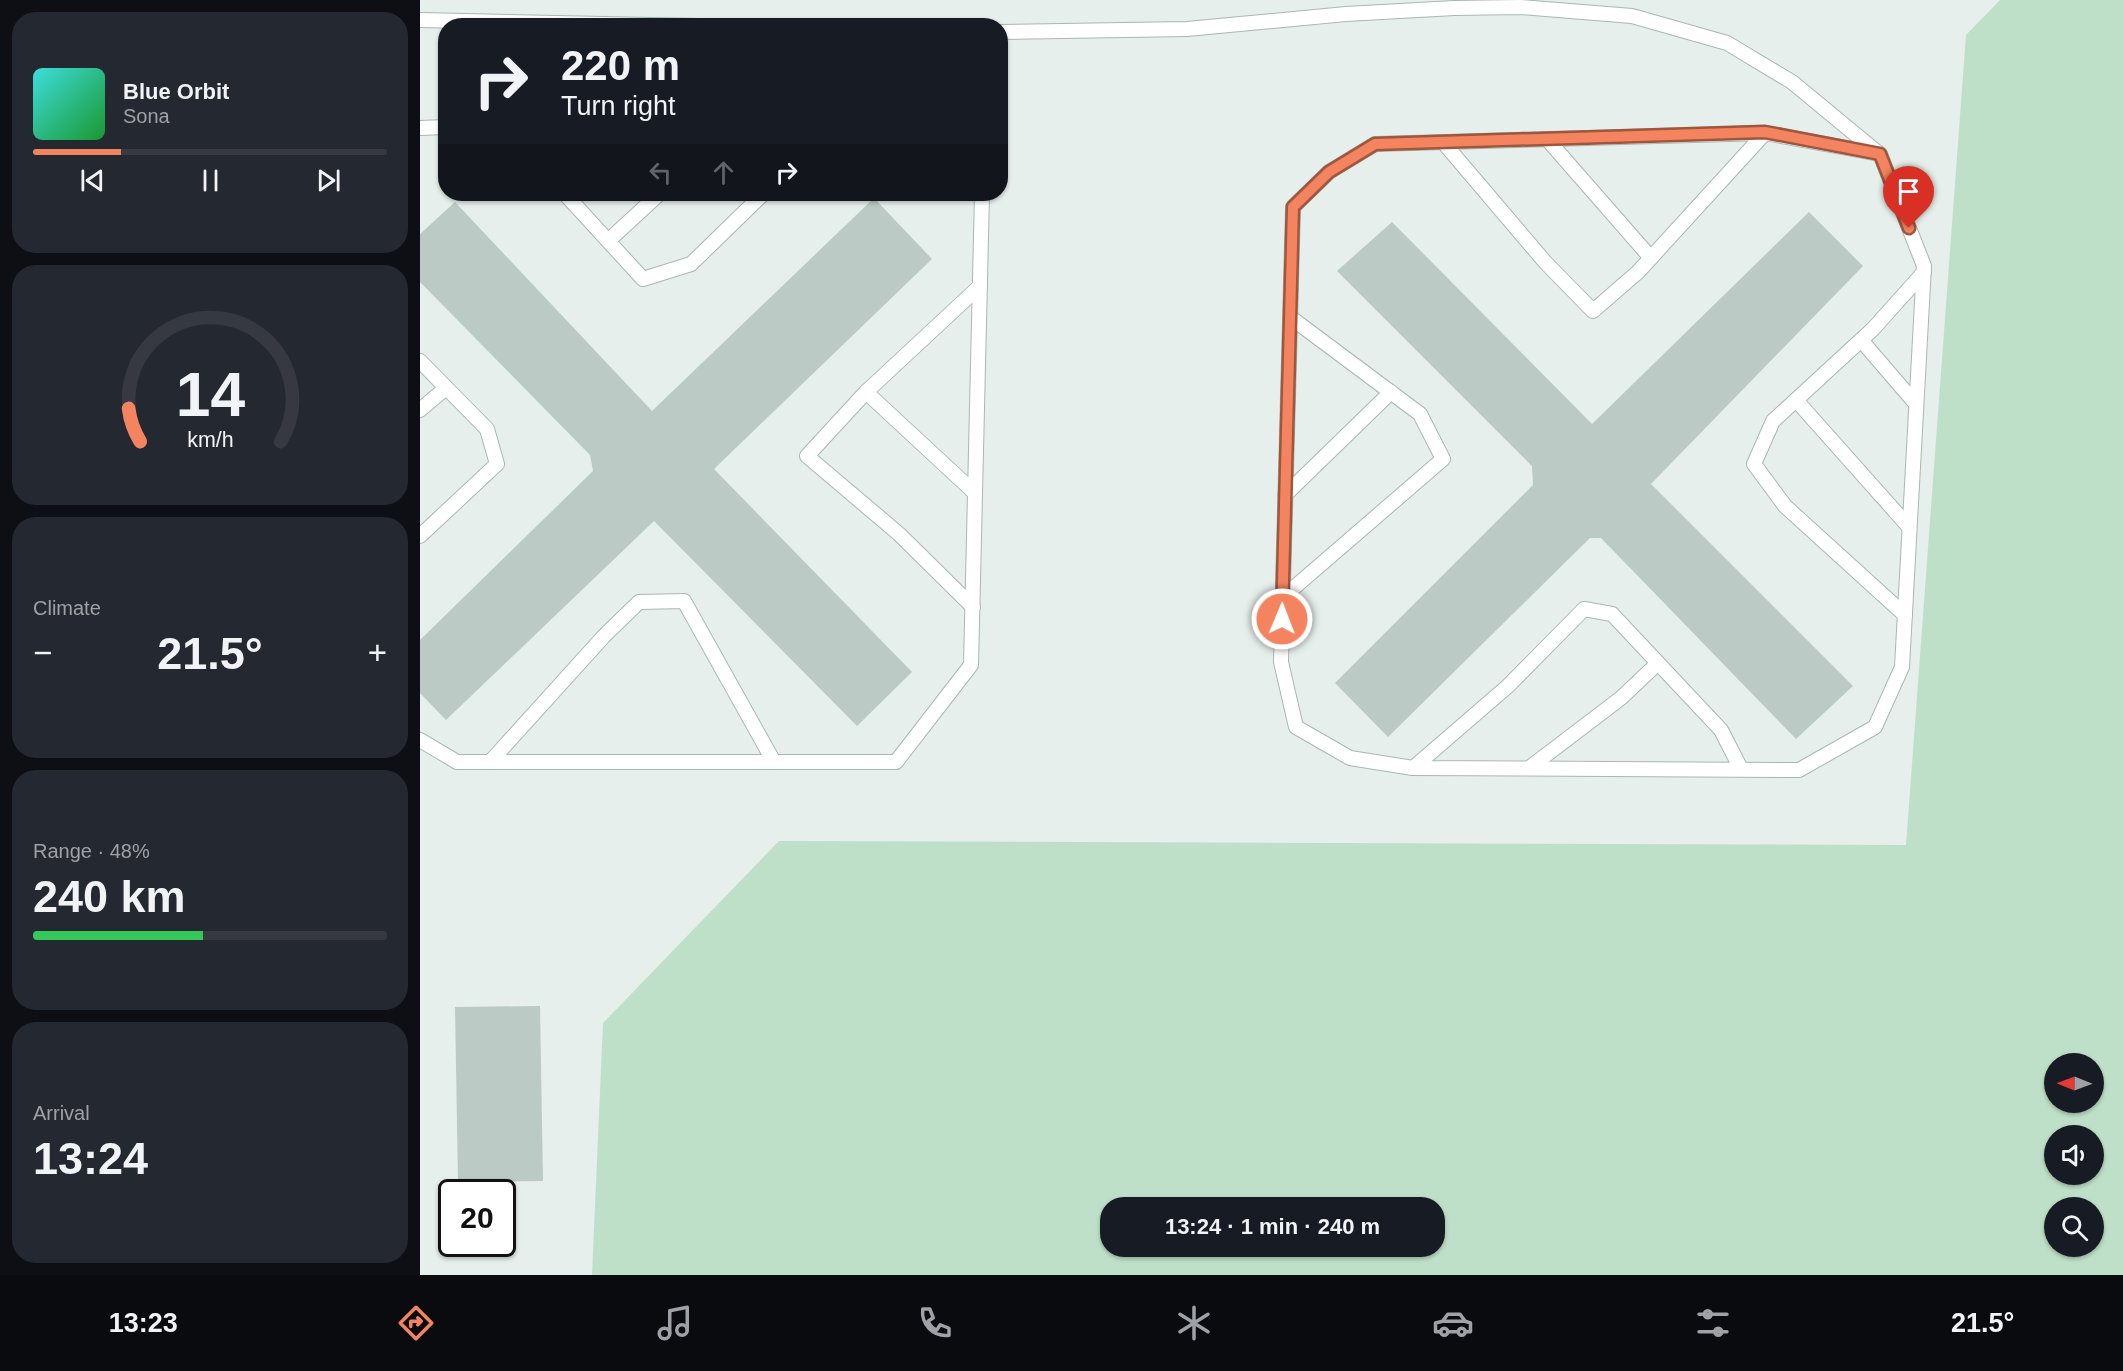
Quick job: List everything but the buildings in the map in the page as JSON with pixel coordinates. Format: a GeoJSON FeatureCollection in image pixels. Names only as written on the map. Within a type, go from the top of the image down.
{"type":"FeatureCollection","features":[{"type":"Feature","properties":{"kind":"lane"},"geometry":{"type":"LineString","coordinates":[[1008,32],[1187,29],[1346,14],[1465,8],[1521,7],[1632,16],[1727,43],[1792,82],[1880,154],[1924,266],[1924,272],[1902,667],[1875,726],[1799,770],[1413,768],[1350,758],[1296,728],[1281,662],[1293,207],[1329,172],[1375,144],[1765,132],[1880,154]]}},
{"type":"Feature","properties":{"kind":"lane"},"geometry":{"type":"LineString","coordinates":[[420,20],[438,20]]}},
{"type":"Feature","properties":{"kind":"lane"},"geometry":{"type":"LineString","coordinates":[[420,128],[438,127]]}},
{"type":"Feature","properties":{"kind":"lane"},"geometry":{"type":"LineString","coordinates":[[1443,142],[1545,262],[1593,310],[1638,272],[1765,132]]}},
{"type":"Feature","properties":{"kind":"lane"},"geometry":{"type":"LineString","coordinates":[[1547,139],[1651,258]]}},
{"type":"Feature","properties":{"kind":"lane"},"geometry":{"type":"LineString","coordinates":[[571,201],[643,279],[692,264],[756,201]]}},
{"type":"Feature","properties":{"kind":"lane"},"geometry":{"type":"LineString","coordinates":[[608,241],[651,201]]}},
{"type":"Feature","properties":{"kind":"lane"},"geometry":{"type":"LineString","coordinates":[[420,740],[456,762],[896,762],[971,665],[982,201]]}},
{"type":"Feature","properties":{"kind":"lane"},"geometry":{"type":"LineString","coordinates":[[1905,615],[1785,506],[1754,464],[1773,421],[1861,340],[1924,272]]}},
{"type":"Feature","properties":{"kind":"lane"},"geometry":{"type":"LineString","coordinates":[[973,607],[899,534],[807,456],[866,392],[980,286]]}},
{"type":"Feature","properties":{"kind":"lane"},"geometry":{"type":"LineString","coordinates":[[1282,598],[1443,459],[1420,414],[1290,317]]}},
{"type":"Feature","properties":{"kind":"lane"},"geometry":{"type":"LineString","coordinates":[[1861,340],[1916,404]]}},
{"type":"Feature","properties":{"kind":"lane"},"geometry":{"type":"LineString","coordinates":[[420,362],[487,429],[497,464],[420,536]]}},
{"type":"Feature","properties":{"kind":"lane"},"geometry":{"type":"LineString","coordinates":[[420,410],[446,388]]}},
{"type":"Feature","properties":{"kind":"lane"},"geometry":{"type":"LineString","coordinates":[[866,392],[975,493]]}},
{"type":"Feature","properties":{"kind":"lane"},"geometry":{"type":"LineString","coordinates":[[1285,495],[1391,392]]}},
{"type":"Feature","properties":{"kind":"lane"},"geometry":{"type":"LineString","coordinates":[[1796,400],[1910,527]]}},
{"type":"Feature","properties":{"kind":"lane"},"geometry":{"type":"LineString","coordinates":[[490,762],[604,636],[639,602],[684,601],[774,762]]}},
{"type":"Feature","properties":{"kind":"lane"},"geometry":{"type":"LineString","coordinates":[[1413,768],[1508,686],[1584,609],[1612,614],[1721,730],[1741,770]]}},
{"type":"Feature","properties":{"kind":"lane"},"geometry":{"type":"LineString","coordinates":[[1529,768],[1621,698],[1658,663]]}},
{"type":"Feature","properties":{"kind":"green space"},"geometry":{"type":"Polygon","coordinates":[[[2000,0],[2123,0],[2123,1275],[592,1275],[603,1023],[779,841],[1906,845],[1966,35],[2000,0]]]}},
{"type":"Feature","properties":{"kind":"route"},"geometry":{"type":"LineString","coordinates":[[1282,619],[1293,207],[1329,172],[1375,144],[1765,132],[1880,154],[1909,228]]}}]}
